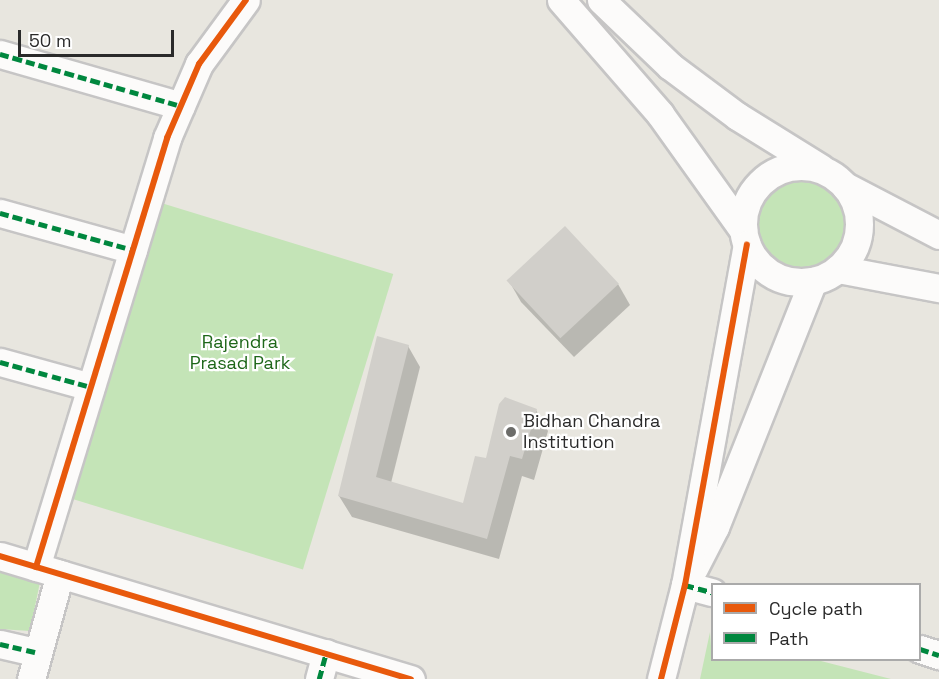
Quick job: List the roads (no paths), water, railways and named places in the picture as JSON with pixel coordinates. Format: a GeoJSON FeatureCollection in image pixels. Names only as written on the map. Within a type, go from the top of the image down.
{"type":"FeatureCollection","features":[{"type":"Feature","properties":{"kind":"street"},"geometry":{"type":"LineString","coordinates":[[31,679],[38,653],[48,570],[91,387],[133,250],[181,106],[199,64],[246,0]]}},
{"type":"Feature","properties":{"kind":"street"},"geometry":{"type":"LineString","coordinates":[[561,0],[660,114],[745,238],[766,271],[796,282],[813,281],[838,269],[856,244],[859,229],[858,213],[839,180],[801,166],[770,174],[748,198],[745,238],[685,585],[661,679]]}},
{"type":"Feature","properties":{"kind":"street"},"geometry":{"type":"LineString","coordinates":[[602,0],[670,66],[737,116],[839,180],[939,235]]}},
{"type":"Feature","properties":{"kind":"street"},"geometry":{"type":"LineString","coordinates":[[0,54],[181,106]]}},
{"type":"Feature","properties":{"kind":"street"},"geometry":{"type":"LineString","coordinates":[[0,213],[133,250]]}},
{"type":"Feature","properties":{"kind":"street"},"geometry":{"type":"LineString","coordinates":[[838,269],[939,288]]}},
{"type":"Feature","properties":{"kind":"street"},"geometry":{"type":"LineString","coordinates":[[685,585],[715,527],[813,281]]}},
{"type":"Feature","properties":{"kind":"street"},"geometry":{"type":"LineString","coordinates":[[0,362],[91,387]]}},
{"type":"Feature","properties":{"kind":"street"},"geometry":{"type":"LineString","coordinates":[[0,556],[411,679]]}},
{"type":"Feature","properties":{"kind":"street"},"geometry":{"type":"LineString","coordinates":[[685,585],[711,592]]}},
{"type":"Feature","properties":{"kind":"street"},"geometry":{"type":"LineString","coordinates":[[0,644],[38,653]]}},
{"type":"Feature","properties":{"kind":"street"},"geometry":{"type":"LineString","coordinates":[[921,649],[939,655]]}},
{"type":"Feature","properties":{"kind":"street"},"geometry":{"type":"LineString","coordinates":[[319,679],[326,653]]}},
{"type":"Feature","properties":{"kind":"place","name":"Bidhan Chandra Institution"},"geometry":{"type":"Point","coordinates":[511,432]}},
{"type":"Feature","properties":{"kind":"park label","name":"Rajendra Prasad Park"},"geometry":{"type":"Point","coordinates":[240,353]}}]}
